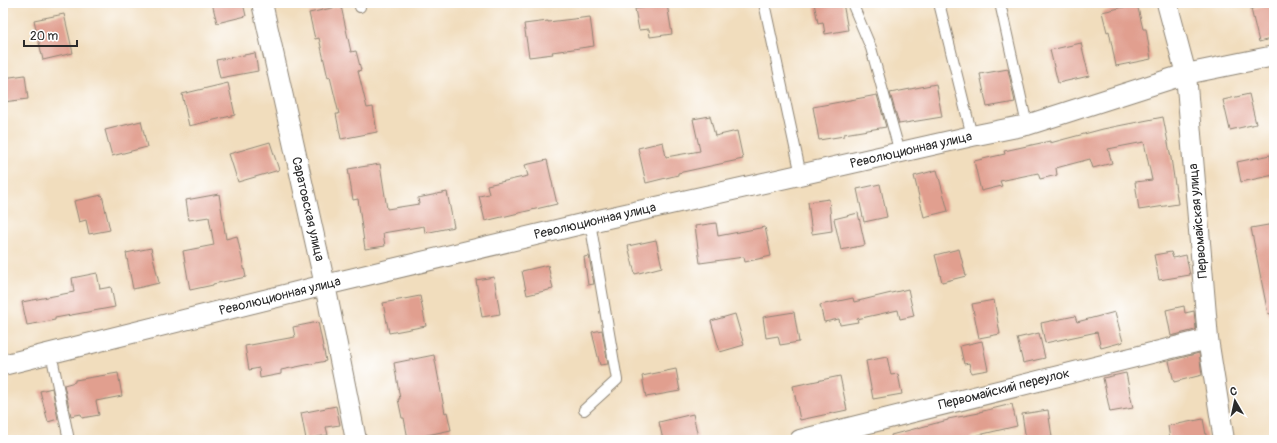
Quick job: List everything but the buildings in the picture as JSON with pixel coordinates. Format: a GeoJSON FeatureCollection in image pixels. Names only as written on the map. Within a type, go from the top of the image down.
{"type":"FeatureCollection","features":[{"type":"Feature","properties":{"kind":"street","name":"Саратовская улица"},"geometry":{"type":"LineString","coordinates":[[262,3],[325,284],[356,440]]}},
{"type":"Feature","properties":{"kind":"street","name":"Первомайская улица"},"geometry":{"type":"LineString","coordinates":[[1167,3],[1186,74],[1208,339],[1224,440]]}},
{"type":"Feature","properties":{"kind":"street","name":"Революционная улица"},"geometry":{"type":"LineString","coordinates":[[3,365],[325,284],[590,222],[1026,125],[1186,74],[1274,56]]}},
{"type":"Feature","properties":{"kind":"street","name":"Первомайский переулок"},"geometry":{"type":"LineString","coordinates":[[800,440],[1208,339]]}},
{"type":"Feature","properties":{"kind":"lane"},"geometry":{"type":"LineString","coordinates":[[764,3],[801,175]]}},
{"type":"Feature","properties":{"kind":"lane"},"geometry":{"type":"LineString","coordinates":[[852,3],[871,48],[900,153]]}},
{"type":"Feature","properties":{"kind":"lane"},"geometry":{"type":"LineString","coordinates":[[939,3],[972,136]]}},
{"type":"Feature","properties":{"kind":"lane"},"geometry":{"type":"LineString","coordinates":[[1000,3],[1026,125]]}},
{"type":"Feature","properties":{"kind":"lane"},"geometry":{"type":"LineString","coordinates":[[584,410],[617,380],[590,222]]}},
{"type":"Feature","properties":{"kind":"lane"},"geometry":{"type":"LineString","coordinates":[[51,352],[69,440]]}}]}
